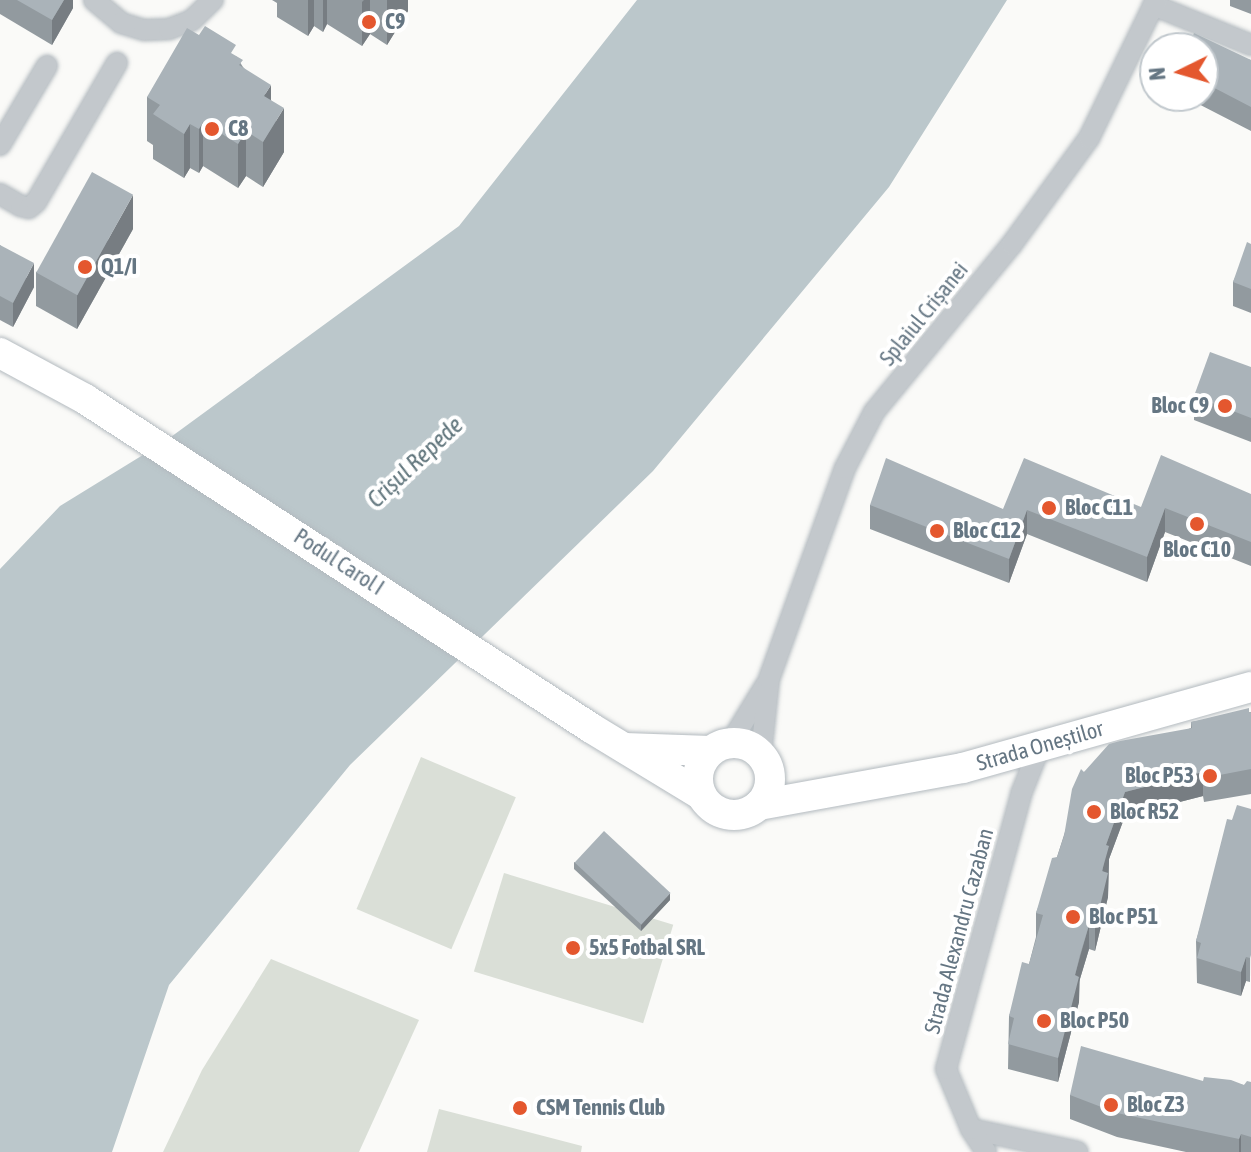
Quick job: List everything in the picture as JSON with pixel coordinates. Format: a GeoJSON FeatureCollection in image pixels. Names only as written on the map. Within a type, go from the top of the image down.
{"type":"FeatureCollection","features":[{"type":"Feature","properties":{"kind":"street"},"geometry":{"type":"LineString","coordinates":[[94,0],[121,23],[144,30],[169,29],[192,20],[213,0]]}},
{"type":"Feature","properties":{"kind":"street"},"geometry":{"type":"LineString","coordinates":[[1155,3],[1251,45]]}},
{"type":"Feature","properties":{"kind":"street","name":"Splaiul Crișanei"},"geometry":{"type":"LineString","coordinates":[[720,746],[769,679],[845,468],[874,412],[1012,244],[1089,138],[1155,3]]}},
{"type":"Feature","properties":{"kind":"street"},"geometry":{"type":"LineString","coordinates":[[0,194],[29,208],[36,202],[117,63]]}},
{"type":"Feature","properties":{"kind":"street"},"geometry":{"type":"LineString","coordinates":[[0,145],[47,66]]}},
{"type":"Feature","properties":{"kind":"street","name":"Podul Carol I"},"geometry":{"type":"LineString","coordinates":[[0,353],[85,399],[591,728],[701,795]]}},
{"type":"Feature","properties":{"kind":"street","name":"Splaiul Crișanei"},"geometry":{"type":"LineString","coordinates":[[765,762],[769,679]]}},
{"type":"Feature","properties":{"kind":"street","name":"Strada Oneștilor"},"geometry":{"type":"LineString","coordinates":[[759,805],[963,768],[1251,687]]}},
{"type":"Feature","properties":{"kind":"street"},"geometry":{"type":"LineString","coordinates":[[623,748],[744,743],[765,762],[770,783],[759,805],[739,815],[726,814],[710,806],[701,795],[698,770],[720,746]]}},
{"type":"Feature","properties":{"kind":"street","name":"Strada Alexandru Cazaban"},"geometry":{"type":"LineString","coordinates":[[986,1152],[971,1129],[946,1069],[1021,794],[1041,744]]}},
{"type":"Feature","properties":{"kind":"street","name":"Strada Oneștilor"},"geometry":{"type":"LineString","coordinates":[[765,762],[826,791]]}},
{"type":"Feature","properties":{"kind":"street"},"geometry":{"type":"LineString","coordinates":[[971,1129],[1078,1152]]}},
{"type":"Feature","properties":{"kind":"shaded area"},"geometry":{"type":"Polygon","coordinates":[[[421,757],[516,797],[451,949],[357,909],[421,757]]]}},
{"type":"Feature","properties":{"kind":"shaded area","name":"5x5 Fotbal SRL"},"geometry":{"type":"Polygon","coordinates":[[[504,873],[673,925],[643,1023],[474,971],[504,873]]]}},
{"type":"Feature","properties":{"kind":"shaded area"},"geometry":{"type":"Polygon","coordinates":[[[271,959],[419,1020],[359,1152],[163,1152],[202,1070],[271,959]]]}},
{"type":"Feature","properties":{"kind":"shaded area"},"geometry":{"type":"Polygon","coordinates":[[[439,1109],[582,1146],[581,1152],[427,1152],[439,1109]]]}},
{"type":"Feature","properties":{"kind":"water","name":"Crișul Repede"},"geometry":{"type":"Polygon","coordinates":[[[637,0],[1007,0],[889,187],[653,471],[350,765],[169,985],[112,1152],[0,1152],[0,569],[60,506],[164,442],[459,226],[637,0]]]}},
{"type":"Feature","properties":{"kind":"building"},"geometry":{"type":"Polygon","coordinates":[[[17,0],[64,0],[52,20],[17,0]]]}},
{"type":"Feature","properties":{"kind":"building"},"geometry":{"type":"Polygon","coordinates":[[[205,26],[236,45],[231,53],[243,60],[239,65],[271,85],[264,96],[284,108],[263,142],[246,131],[238,144],[203,122],[199,129],[190,124],[184,134],[153,114],[160,105],[147,97],[187,28],[199,35],[205,26]]]}},
{"type":"Feature","properties":{"kind":"building"},"geometry":{"type":"Polygon","coordinates":[[[1219,45],[1251,60],[1251,107],[1219,90],[1219,45]]]}},
{"type":"Feature","properties":{"kind":"building"},"geometry":{"type":"Polygon","coordinates":[[[92,172],[133,195],[77,295],[36,273],[92,172]]]}},
{"type":"Feature","properties":{"kind":"building"},"geometry":{"type":"Polygon","coordinates":[[[1247,242],[1251,244],[1251,289],[1233,282],[1247,242]]]}},
{"type":"Feature","properties":{"kind":"building"},"geometry":{"type":"Polygon","coordinates":[[[0,245],[34,263],[13,303],[0,296],[0,245]]]}},
{"type":"Feature","properties":{"kind":"building"},"geometry":{"type":"Polygon","coordinates":[[[1210,352],[1251,367],[1251,418],[1194,396],[1210,352]]]}},
{"type":"Feature","properties":{"kind":"building"},"geometry":{"type":"Polygon","coordinates":[[[1161,455],[1251,494],[1251,542],[1165,508],[1147,557],[1027,510],[1009,559],[870,505],[886,458],[1003,509],[1024,458],[1141,507],[1161,455]]]}},
{"type":"Feature","properties":{"kind":"building"},"geometry":{"type":"Polygon","coordinates":[[[1249,708],[1251,769],[1204,778],[1203,772],[1125,792],[1106,845],[1109,846],[1102,871],[1108,873],[1095,927],[1089,925],[1080,955],[1075,975],[1079,977],[1058,1058],[1008,1044],[1014,1018],[1009,1016],[1022,962],[1029,964],[1043,915],[1036,913],[1052,858],[1057,857],[1064,836],[1072,789],[1081,769],[1084,772],[1109,744],[1192,728],[1191,722],[1249,708]]]}},
{"type":"Feature","properties":{"kind":"building"},"geometry":{"type":"Polygon","coordinates":[[[1237,805],[1251,809],[1251,955],[1250,958],[1246,957],[1241,972],[1197,958],[1201,943],[1196,941],[1227,819],[1232,820],[1237,805]]]}},
{"type":"Feature","properties":{"kind":"building"},"geometry":{"type":"Polygon","coordinates":[[[604,831],[671,893],[641,925],[575,862],[604,831]]]}},
{"type":"Feature","properties":{"kind":"building"},"geometry":{"type":"Polygon","coordinates":[[[1081,1046],[1203,1081],[1204,1077],[1244,1085],[1247,1081],[1251,1082],[1251,1137],[1241,1134],[1239,1139],[1117,1113],[1070,1095],[1081,1046]]]}},
{"type":"Feature","properties":{"kind":"place","name":"C9"},"geometry":{"type":"Point","coordinates":[369,22]}},
{"type":"Feature","properties":{"kind":"place","name":"C8"},"geometry":{"type":"Point","coordinates":[212,129]}},
{"type":"Feature","properties":{"kind":"place","name":"Q1/I"},"geometry":{"type":"Point","coordinates":[85,267]}},
{"type":"Feature","properties":{"kind":"place","name":"Bloc C9"},"geometry":{"type":"Point","coordinates":[1225,406]}},
{"type":"Feature","properties":{"kind":"place","name":"Bloc C11"},"geometry":{"type":"Point","coordinates":[1049,508]}},
{"type":"Feature","properties":{"kind":"place","name":"Bloc C10"},"geometry":{"type":"Point","coordinates":[1197,524]}},
{"type":"Feature","properties":{"kind":"place","name":"Bloc C12"},"geometry":{"type":"Point","coordinates":[937,531]}},
{"type":"Feature","properties":{"kind":"place","name":"Bloc P53"},"geometry":{"type":"Point","coordinates":[1210,776]}},
{"type":"Feature","properties":{"kind":"place","name":"Bloc R52"},"geometry":{"type":"Point","coordinates":[1094,812]}},
{"type":"Feature","properties":{"kind":"place","name":"Bloc P51"},"geometry":{"type":"Point","coordinates":[1073,917]}},
{"type":"Feature","properties":{"kind":"place","name":"5x5 Fotbal SRL"},"geometry":{"type":"Point","coordinates":[573,948]}},
{"type":"Feature","properties":{"kind":"place","name":"Bloc P50"},"geometry":{"type":"Point","coordinates":[1044,1021]}},
{"type":"Feature","properties":{"kind":"place","name":"Bloc Z3"},"geometry":{"type":"Point","coordinates":[1111,1105]}},
{"type":"Feature","properties":{"kind":"place","name":"CSM Tennis Club"},"geometry":{"type":"Point","coordinates":[520,1108]}}]}
